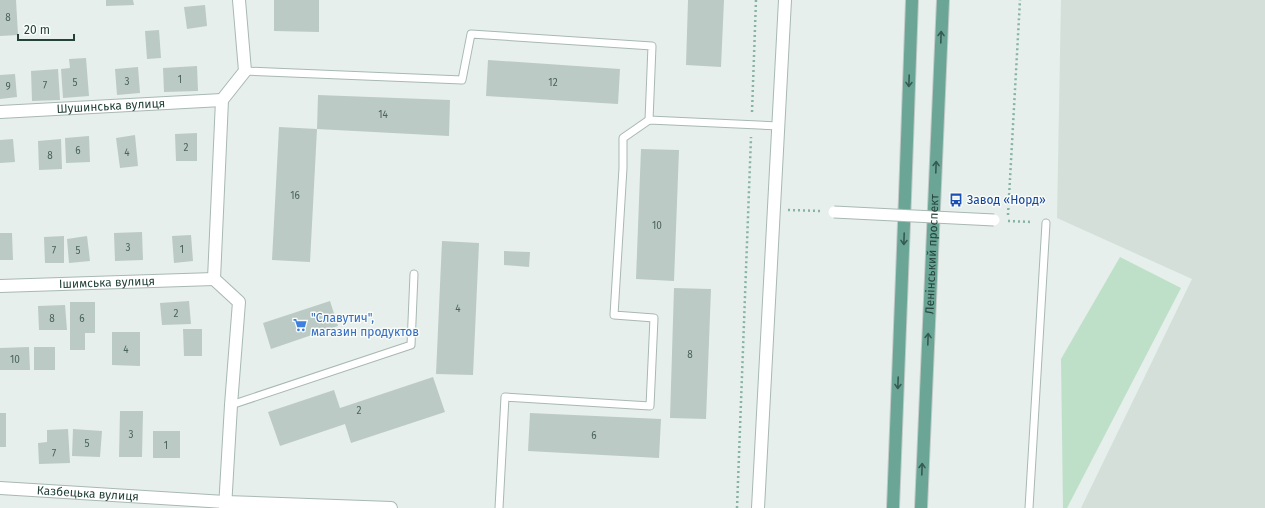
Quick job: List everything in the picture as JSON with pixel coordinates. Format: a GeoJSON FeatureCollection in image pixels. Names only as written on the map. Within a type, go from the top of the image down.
{"type":"FeatureCollection","features":[{"type":"Feature","properties":{"kind":"main road"},"geometry":{"type":"LineString","coordinates":[[893,508],[912,0]]}},
{"type":"Feature","properties":{"kind":"main road","name":"Ленінський проспект"},"geometry":{"type":"LineString","coordinates":[[921,508],[943,0]]}},
{"type":"Feature","properties":{"kind":"street"},"geometry":{"type":"LineString","coordinates":[[225,505],[239,302],[214,279],[222,100],[245,71],[239,0]]}},
{"type":"Feature","properties":{"kind":"street"},"geometry":{"type":"LineString","coordinates":[[758,508],[786,0]]}},
{"type":"Feature","properties":{"kind":"street","name":"Шушинська вулиця"},"geometry":{"type":"LineString","coordinates":[[0,112],[222,100]]}},
{"type":"Feature","properties":{"kind":"street"},"geometry":{"type":"LineString","coordinates":[[834,212],[994,220]]}},
{"type":"Feature","properties":{"kind":"street","name":"Ішимська вулиця"},"geometry":{"type":"LineString","coordinates":[[0,286],[214,279]]}},
{"type":"Feature","properties":{"kind":"street","name":"Казбецька вулиця"},"geometry":{"type":"LineString","coordinates":[[0,488],[225,505],[390,508]]}},
{"type":"Feature","properties":{"kind":"lane"},"geometry":{"type":"LineString","coordinates":[[245,71],[462,80],[471,34],[652,46],[649,120]]}},
{"type":"Feature","properties":{"kind":"lane"},"geometry":{"type":"LineString","coordinates":[[499,508],[505,397],[650,406],[654,318],[614,315],[623,168],[623,138],[649,120],[752,126],[779,126]]}},
{"type":"Feature","properties":{"kind":"lane"},"geometry":{"type":"LineString","coordinates":[[1029,508],[1046,223]]}},
{"type":"Feature","properties":{"kind":"lane"},"geometry":{"type":"LineString","coordinates":[[231,405],[411,345],[414,274]]}},
{"type":"Feature","properties":{"kind":"path"},"geometry":{"type":"LineString","coordinates":[[737,508],[756,0]]}},
{"type":"Feature","properties":{"kind":"path"},"geometry":{"type":"LineString","coordinates":[[1008,221],[1020,0]]}},
{"type":"Feature","properties":{"kind":"path"},"geometry":{"type":"LineString","coordinates":[[775,209],[834,212]]}},
{"type":"Feature","properties":{"kind":"path"},"geometry":{"type":"LineString","coordinates":[[994,220],[1046,223]]}},
{"type":"Feature","properties":{"kind":"shaded area","name":"Завод «Норд»"},"geometry":{"type":"Polygon","coordinates":[[[1061,0],[1265,0],[1265,508],[1081,508],[1192,279],[1057,218],[1061,0]]]}},
{"type":"Feature","properties":{"kind":"green space"},"geometry":{"type":"Polygon","coordinates":[[[1120,257],[1181,288],[1067,508],[1063,508],[1061,359],[1120,257]]]}},
{"type":"Feature","properties":{"kind":"building"},"geometry":{"type":"Polygon","coordinates":[[[0,0],[16,0],[18,35],[0,36],[0,0]]]}},
{"type":"Feature","properties":{"kind":"building"},"geometry":{"type":"Polygon","coordinates":[[[106,0],[133,0],[134,5],[106,6],[106,0]]]}},
{"type":"Feature","properties":{"kind":"building"},"geometry":{"type":"Polygon","coordinates":[[[274,0],[319,0],[319,32],[274,31],[274,0]]]}},
{"type":"Feature","properties":{"kind":"building"},"geometry":{"type":"Polygon","coordinates":[[[688,0],[724,0],[721,67],[686,65],[688,0]]]}},
{"type":"Feature","properties":{"kind":"building"},"geometry":{"type":"Polygon","coordinates":[[[205,5],[207,26],[187,29],[184,7],[205,5]]]}},
{"type":"Feature","properties":{"kind":"building"},"geometry":{"type":"Polygon","coordinates":[[[159,30],[161,58],[147,59],[145,31],[159,30]]]}},
{"type":"Feature","properties":{"kind":"building"},"geometry":{"type":"Polygon","coordinates":[[[86,58],[89,96],[63,98],[61,69],[70,68],[69,59],[86,58]]]}},
{"type":"Feature","properties":{"kind":"building"},"geometry":{"type":"Polygon","coordinates":[[[488,60],[620,69],[618,104],[486,96],[488,60]]]}},
{"type":"Feature","properties":{"kind":"building"},"geometry":{"type":"Polygon","coordinates":[[[197,66],[198,91],[164,92],[163,68],[197,66]]]}},
{"type":"Feature","properties":{"kind":"building"},"geometry":{"type":"Polygon","coordinates":[[[138,67],[140,93],[117,95],[115,69],[138,67]]]}},
{"type":"Feature","properties":{"kind":"building"},"geometry":{"type":"Polygon","coordinates":[[[58,69],[60,100],[32,101],[31,71],[58,69]]]}},
{"type":"Feature","properties":{"kind":"building"},"geometry":{"type":"Polygon","coordinates":[[[15,74],[17,97],[0,99],[0,75],[15,74]]]}},
{"type":"Feature","properties":{"kind":"building"},"geometry":{"type":"Polygon","coordinates":[[[318,95],[450,100],[449,136],[317,129],[318,95]]]}},
{"type":"Feature","properties":{"kind":"building"},"geometry":{"type":"Polygon","coordinates":[[[279,127],[317,129],[310,262],[272,260],[279,127]]]}},
{"type":"Feature","properties":{"kind":"building"},"geometry":{"type":"Polygon","coordinates":[[[197,133],[197,161],[176,161],[175,134],[197,133]]]}},
{"type":"Feature","properties":{"kind":"building"},"geometry":{"type":"Polygon","coordinates":[[[135,135],[138,166],[120,168],[116,138],[135,135]]]}},
{"type":"Feature","properties":{"kind":"building"},"geometry":{"type":"Polygon","coordinates":[[[89,136],[90,162],[66,163],[65,138],[89,136]]]}},
{"type":"Feature","properties":{"kind":"building"},"geometry":{"type":"Polygon","coordinates":[[[13,139],[15,162],[0,163],[0,140],[13,139]]]}},
{"type":"Feature","properties":{"kind":"building"},"geometry":{"type":"Polygon","coordinates":[[[61,139],[62,169],[39,170],[38,141],[61,139]]]}},
{"type":"Feature","properties":{"kind":"building"},"geometry":{"type":"Polygon","coordinates":[[[641,149],[679,150],[674,281],[636,279],[641,149]]]}},
{"type":"Feature","properties":{"kind":"building"},"geometry":{"type":"Polygon","coordinates":[[[142,232],[143,260],[115,261],[114,233],[142,232]]]}},
{"type":"Feature","properties":{"kind":"building"},"geometry":{"type":"Polygon","coordinates":[[[0,233],[12,233],[13,260],[0,260],[0,233]]]}},
{"type":"Feature","properties":{"kind":"building"},"geometry":{"type":"Polygon","coordinates":[[[191,235],[193,261],[174,263],[172,236],[191,235]]]}},
{"type":"Feature","properties":{"kind":"building"},"geometry":{"type":"Polygon","coordinates":[[[64,236],[64,263],[45,263],[44,237],[64,236]]]}},
{"type":"Feature","properties":{"kind":"building"},"geometry":{"type":"Polygon","coordinates":[[[87,236],[90,261],[69,263],[67,239],[87,236]]]}},
{"type":"Feature","properties":{"kind":"building"},"geometry":{"type":"Polygon","coordinates":[[[442,241],[479,243],[473,375],[436,374],[442,241]]]}},
{"type":"Feature","properties":{"kind":"building"},"geometry":{"type":"Polygon","coordinates":[[[504,251],[530,252],[529,267],[504,265],[504,251]]]}},
{"type":"Feature","properties":{"kind":"building"},"geometry":{"type":"Polygon","coordinates":[[[674,288],[711,289],[706,419],[670,418],[674,288]]]}},
{"type":"Feature","properties":{"kind":"building"},"geometry":{"type":"Polygon","coordinates":[[[189,301],[191,324],[162,325],[160,303],[189,301]]]}},
{"type":"Feature","properties":{"kind":"building","name":"\"Славутич\", магазин продуктов"},"geometry":{"type":"Polygon","coordinates":[[[330,301],[338,326],[271,349],[263,323],[330,301]]]}},
{"type":"Feature","properties":{"kind":"building"},"geometry":{"type":"Polygon","coordinates":[[[70,302],[95,302],[95,333],[85,333],[85,350],[70,350],[70,302]]]}},
{"type":"Feature","properties":{"kind":"building"},"geometry":{"type":"Polygon","coordinates":[[[65,305],[67,330],[39,330],[38,306],[65,305]]]}},
{"type":"Feature","properties":{"kind":"building"},"geometry":{"type":"Polygon","coordinates":[[[183,329],[202,329],[202,356],[184,356],[183,329]]]}},
{"type":"Feature","properties":{"kind":"building"},"geometry":{"type":"Polygon","coordinates":[[[112,332],[140,332],[140,366],[112,365],[112,332]]]}},
{"type":"Feature","properties":{"kind":"building"},"geometry":{"type":"Polygon","coordinates":[[[29,347],[30,370],[0,370],[0,348],[29,347]]]}},
{"type":"Feature","properties":{"kind":"building"},"geometry":{"type":"Polygon","coordinates":[[[34,347],[55,347],[55,370],[34,370],[34,347]]]}},
{"type":"Feature","properties":{"kind":"building"},"geometry":{"type":"Polygon","coordinates":[[[433,377],[445,412],[351,443],[345,424],[280,446],[268,412],[334,390],[340,408],[433,377]]]}},
{"type":"Feature","properties":{"kind":"building"},"geometry":{"type":"Polygon","coordinates":[[[120,411],[143,411],[142,457],[119,457],[120,411]]]}},
{"type":"Feature","properties":{"kind":"building"},"geometry":{"type":"Polygon","coordinates":[[[0,413],[6,413],[6,447],[0,447],[0,413]]]}},
{"type":"Feature","properties":{"kind":"building"},"geometry":{"type":"Polygon","coordinates":[[[530,413],[661,419],[659,458],[528,451],[530,413]]]}},
{"type":"Feature","properties":{"kind":"building"},"geometry":{"type":"Polygon","coordinates":[[[68,429],[70,463],[39,464],[38,443],[47,442],[47,430],[68,429]]]}},
{"type":"Feature","properties":{"kind":"building"},"geometry":{"type":"Polygon","coordinates":[[[73,429],[102,431],[100,457],[72,456],[73,429]]]}},
{"type":"Feature","properties":{"kind":"building"},"geometry":{"type":"Polygon","coordinates":[[[153,431],[180,431],[180,458],[153,458],[153,431]]]}},
{"type":"Feature","properties":{"kind":"place","name":"Завод «Норд»"},"geometry":{"type":"Point","coordinates":[956,200]}},
{"type":"Feature","properties":{"kind":"place","name":"\"Славутич\", магазин продуктов"},"geometry":{"type":"Point","coordinates":[300,325]}}]}
